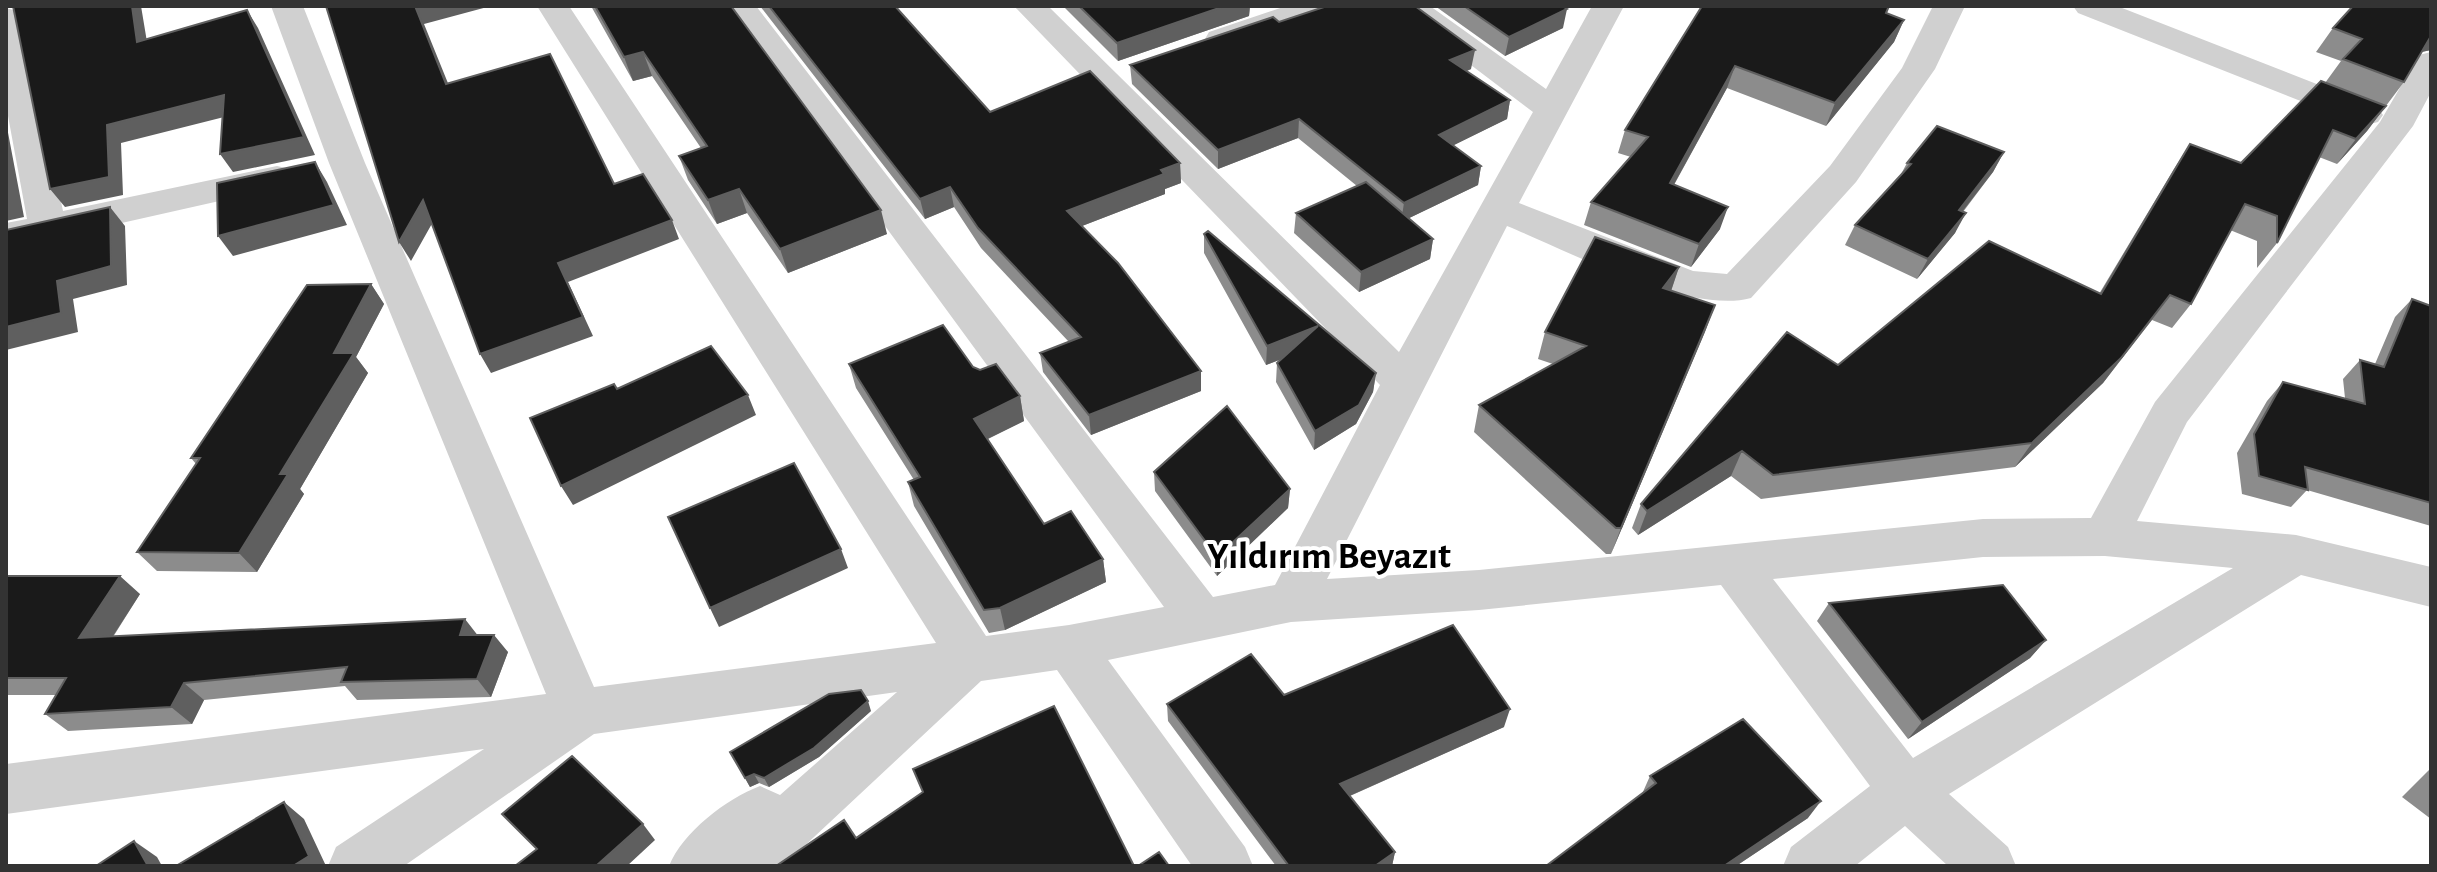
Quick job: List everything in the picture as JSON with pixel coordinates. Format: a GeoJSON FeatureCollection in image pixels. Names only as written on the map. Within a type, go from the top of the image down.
{"type":"FeatureCollection","features":[{"type":"Feature","properties":{"kind":"street"},"geometry":{"type":"LineString","coordinates":[[287,6],[347,163],[580,714]]}},
{"type":"Feature","properties":{"kind":"street"},"geometry":{"type":"LineString","coordinates":[[553,6],[954,660]]}},
{"type":"Feature","properties":{"kind":"street"},"geometry":{"type":"LineString","coordinates":[[740,6],[1203,622]]}},
{"type":"Feature","properties":{"kind":"street"},"geometry":{"type":"LineString","coordinates":[[1030,6],[1118,75],[1403,382]]}},
{"type":"Feature","properties":{"kind":"street"},"geometry":{"type":"LineString","coordinates":[[1189,50],[1317,6]]}},
{"type":"Feature","properties":{"kind":"street"},"geometry":{"type":"LineString","coordinates":[[1409,6],[1551,109]]}},
{"type":"Feature","properties":{"kind":"street"},"geometry":{"type":"LineString","coordinates":[[1291,602],[1403,382],[1608,6]]}},
{"type":"Feature","properties":{"kind":"street"},"geometry":{"type":"LineString","coordinates":[[1498,209],[1688,284],[1737,288],[1843,174],[1918,69],[1949,6]]}},
{"type":"Feature","properties":{"kind":"street"},"geometry":{"type":"LineString","coordinates":[[2089,6],[2395,126]]}},
{"type":"Feature","properties":{"kind":"street"},"geometry":{"type":"LineString","coordinates":[[6,18],[47,225]]}},
{"type":"Feature","properties":{"kind":"street"},"geometry":{"type":"LineString","coordinates":[[2105,537],[2170,413],[2395,126],[2431,62]]}},
{"type":"Feature","properties":{"kind":"street"},"geometry":{"type":"LineString","coordinates":[[6,236],[347,163]]}},
{"type":"Feature","properties":{"kind":"street"},"geometry":{"type":"LineString","coordinates":[[6,789],[1069,647],[1291,602],[1479,590],[1983,538],[2105,537],[2296,554],[2431,587]]}},
{"type":"Feature","properties":{"kind":"street"},"geometry":{"type":"LineString","coordinates":[[1811,866],[1906,791],[2296,554]]}},
{"type":"Feature","properties":{"kind":"street"},"geometry":{"type":"LineString","coordinates":[[1734,565],[1906,791],[1988,866]]}},
{"type":"Feature","properties":{"kind":"street"},"geometry":{"type":"LineString","coordinates":[[1069,647],[1225,866]]}},
{"type":"Feature","properties":{"kind":"street"},"geometry":{"type":"LineString","coordinates":[[697,866],[954,660]]}},
{"type":"Feature","properties":{"kind":"street"},"geometry":{"type":"LineString","coordinates":[[742,866],[954,660]]}},
{"type":"Feature","properties":{"kind":"street"},"geometry":{"type":"LineString","coordinates":[[356,866],[580,714]]}},
{"type":"Feature","properties":{"kind":"building"},"geometry":{"type":"Polygon","coordinates":[[[13,6],[132,6],[137,42],[247,10],[304,137],[220,154],[224,95],[107,125],[109,177],[50,189],[13,6]]]}},
{"type":"Feature","properties":{"kind":"building"},"geometry":{"type":"Polygon","coordinates":[[[326,6],[415,6],[446,84],[550,54],[614,184],[643,174],[672,220],[558,263],[583,317],[480,354],[423,200],[399,242],[326,6]]]}},
{"type":"Feature","properties":{"kind":"building"},"geometry":{"type":"Polygon","coordinates":[[[595,6],[731,6],[881,210],[780,249],[739,189],[708,200],[679,156],[707,146],[643,52],[624,57],[595,6]]]}},
{"type":"Feature","properties":{"kind":"building"},"geometry":{"type":"Polygon","coordinates":[[[769,6],[895,6],[990,112],[1090,71],[1180,163],[1161,170],[1164,174],[1067,211],[1118,263],[1201,371],[1089,415],[1040,353],[1081,337],[978,228],[950,187],[920,199],[769,6]]]}},
{"type":"Feature","properties":{"kind":"building"},"geometry":{"type":"Polygon","coordinates":[[[1079,6],[1225,6],[1117,43],[1079,6]]]}},
{"type":"Feature","properties":{"kind":"building"},"geometry":{"type":"Polygon","coordinates":[[[1327,6],[1415,6],[1475,50],[1450,60],[1510,100],[1439,135],[1481,166],[1404,203],[1299,119],[1218,150],[1130,65],[1273,17],[1279,22],[1327,6]]]}},
{"type":"Feature","properties":{"kind":"building"},"geometry":{"type":"Polygon","coordinates":[[[1464,6],[1562,6],[1567,9],[1509,37],[1464,6]]]}},
{"type":"Feature","properties":{"kind":"building"},"geometry":{"type":"Polygon","coordinates":[[[1702,6],[1889,6],[1886,13],[1904,20],[1835,103],[1735,66],[1670,183],[1728,207],[1699,244],[1591,202],[1648,137],[1625,130],[1702,6]]]}},
{"type":"Feature","properties":{"kind":"building"},"geometry":{"type":"Polygon","coordinates":[[[2353,6],[2431,6],[2431,36],[2404,82],[2343,59],[2362,39],[2333,28],[2353,6]]]}},
{"type":"Feature","properties":{"kind":"building"},"geometry":{"type":"Polygon","coordinates":[[[2321,81],[2386,106],[2356,139],[2333,130],[2277,243],[2277,216],[2245,204],[2191,304],[2170,295],[2121,358],[2032,443],[1773,475],[1742,451],[1647,511],[1641,504],[1787,332],[1838,365],[1989,241],[2101,294],[2190,144],[2241,163],[2321,81]]]}},
{"type":"Feature","properties":{"kind":"building"},"geometry":{"type":"Polygon","coordinates":[[[1937,126],[2004,152],[1959,210],[1966,213],[1928,259],[1855,225],[1911,164],[1907,163],[1937,126]]]}},
{"type":"Feature","properties":{"kind":"building"},"geometry":{"type":"Polygon","coordinates":[[[315,162],[334,205],[218,236],[217,183],[315,162]]]}},
{"type":"Feature","properties":{"kind":"building"},"geometry":{"type":"Polygon","coordinates":[[[1366,182],[1433,239],[1361,272],[1296,213],[1366,182]]]}},
{"type":"Feature","properties":{"kind":"building"},"geometry":{"type":"Polygon","coordinates":[[[110,207],[111,266],[57,281],[61,313],[6,327],[6,230],[110,207]]]}},
{"type":"Feature","properties":{"kind":"building"},"geometry":{"type":"Polygon","coordinates":[[[1208,231],[1376,373],[1359,405],[1315,431],[1277,363],[1318,326],[1267,346],[1204,234],[1208,231]]]}},
{"type":"Feature","properties":{"kind":"building"},"geometry":{"type":"Polygon","coordinates":[[[1595,237],[1679,267],[1663,288],[1715,305],[1621,528],[1616,528],[1479,405],[1586,346],[1545,332],[1595,237]]]}},
{"type":"Feature","properties":{"kind":"building"},"geometry":{"type":"Polygon","coordinates":[[[371,284],[334,353],[354,353],[280,474],[288,474],[239,553],[137,552],[200,458],[191,458],[307,285],[371,284]]]}},
{"type":"Feature","properties":{"kind":"building"},"geometry":{"type":"Polygon","coordinates":[[[2412,299],[2431,306],[2431,503],[2305,467],[2308,490],[2259,476],[2254,434],[2283,382],[2365,404],[2360,360],[2384,367],[2412,299]]]}},
{"type":"Feature","properties":{"kind":"building"},"geometry":{"type":"Polygon","coordinates":[[[943,325],[973,367],[980,370],[996,364],[1020,396],[974,419],[1044,524],[1071,511],[1103,559],[1000,608],[984,610],[908,482],[920,477],[849,364],[943,325]]]}},
{"type":"Feature","properties":{"kind":"building"},"geometry":{"type":"Polygon","coordinates":[[[711,346],[748,395],[561,486],[530,418],[614,384],[617,389],[711,346]]]}},
{"type":"Feature","properties":{"kind":"building"},"geometry":{"type":"Polygon","coordinates":[[[1227,406],[1290,489],[1217,557],[1154,472],[1227,406]]]}},
{"type":"Feature","properties":{"kind":"building"},"geometry":{"type":"Polygon","coordinates":[[[794,463],[841,549],[710,608],[668,517],[794,463]]]}},
{"type":"Feature","properties":{"kind":"building"},"geometry":{"type":"Polygon","coordinates":[[[6,576],[120,576],[79,638],[465,619],[460,635],[494,635],[477,679],[341,682],[347,667],[184,683],[171,707],[45,714],[66,678],[6,678],[6,576]]]}},
{"type":"Feature","properties":{"kind":"building"},"geometry":{"type":"Polygon","coordinates":[[[2003,585],[2046,640],[1922,722],[1829,603],[2003,585]]]}},
{"type":"Feature","properties":{"kind":"building"},"geometry":{"type":"Polygon","coordinates":[[[1453,625],[1510,709],[1340,784],[1395,852],[1375,866],[1289,866],[1167,704],[1251,654],[1284,695],[1453,625]]]}},
{"type":"Feature","properties":{"kind":"building"},"geometry":{"type":"Polygon","coordinates":[[[861,690],[868,701],[814,748],[764,778],[754,774],[745,778],[730,752],[829,694],[861,690]]]}},
{"type":"Feature","properties":{"kind":"building"},"geometry":{"type":"Polygon","coordinates":[[[1054,706],[1134,866],[776,866],[844,820],[856,838],[923,792],[913,769],[1054,706]]]}},
{"type":"Feature","properties":{"kind":"building"},"geometry":{"type":"Polygon","coordinates":[[[1743,719],[1821,801],[1724,866],[1546,866],[1656,783],[1650,776],[1743,719]]]}},
{"type":"Feature","properties":{"kind":"building"},"geometry":{"type":"Polygon","coordinates":[[[572,756],[643,824],[596,866],[515,866],[537,849],[502,814],[572,756]]]}},
{"type":"Feature","properties":{"kind":"building"},"geometry":{"type":"Polygon","coordinates":[[[284,802],[309,856],[293,866],[176,866],[284,802]]]}},
{"type":"Feature","properties":{"kind":"building"},"geometry":{"type":"Polygon","coordinates":[[[134,841],[148,866],[96,866],[134,841]]]}},
{"type":"Feature","properties":{"kind":"building"},"geometry":{"type":"Polygon","coordinates":[[[1159,852],[1169,866],[1138,866],[1159,852]]]}},
{"type":"Feature","properties":{"kind":"district","name":"Yıldırım Beyazıt"},"geometry":{"type":"Point","coordinates":[1329,557]}}]}
